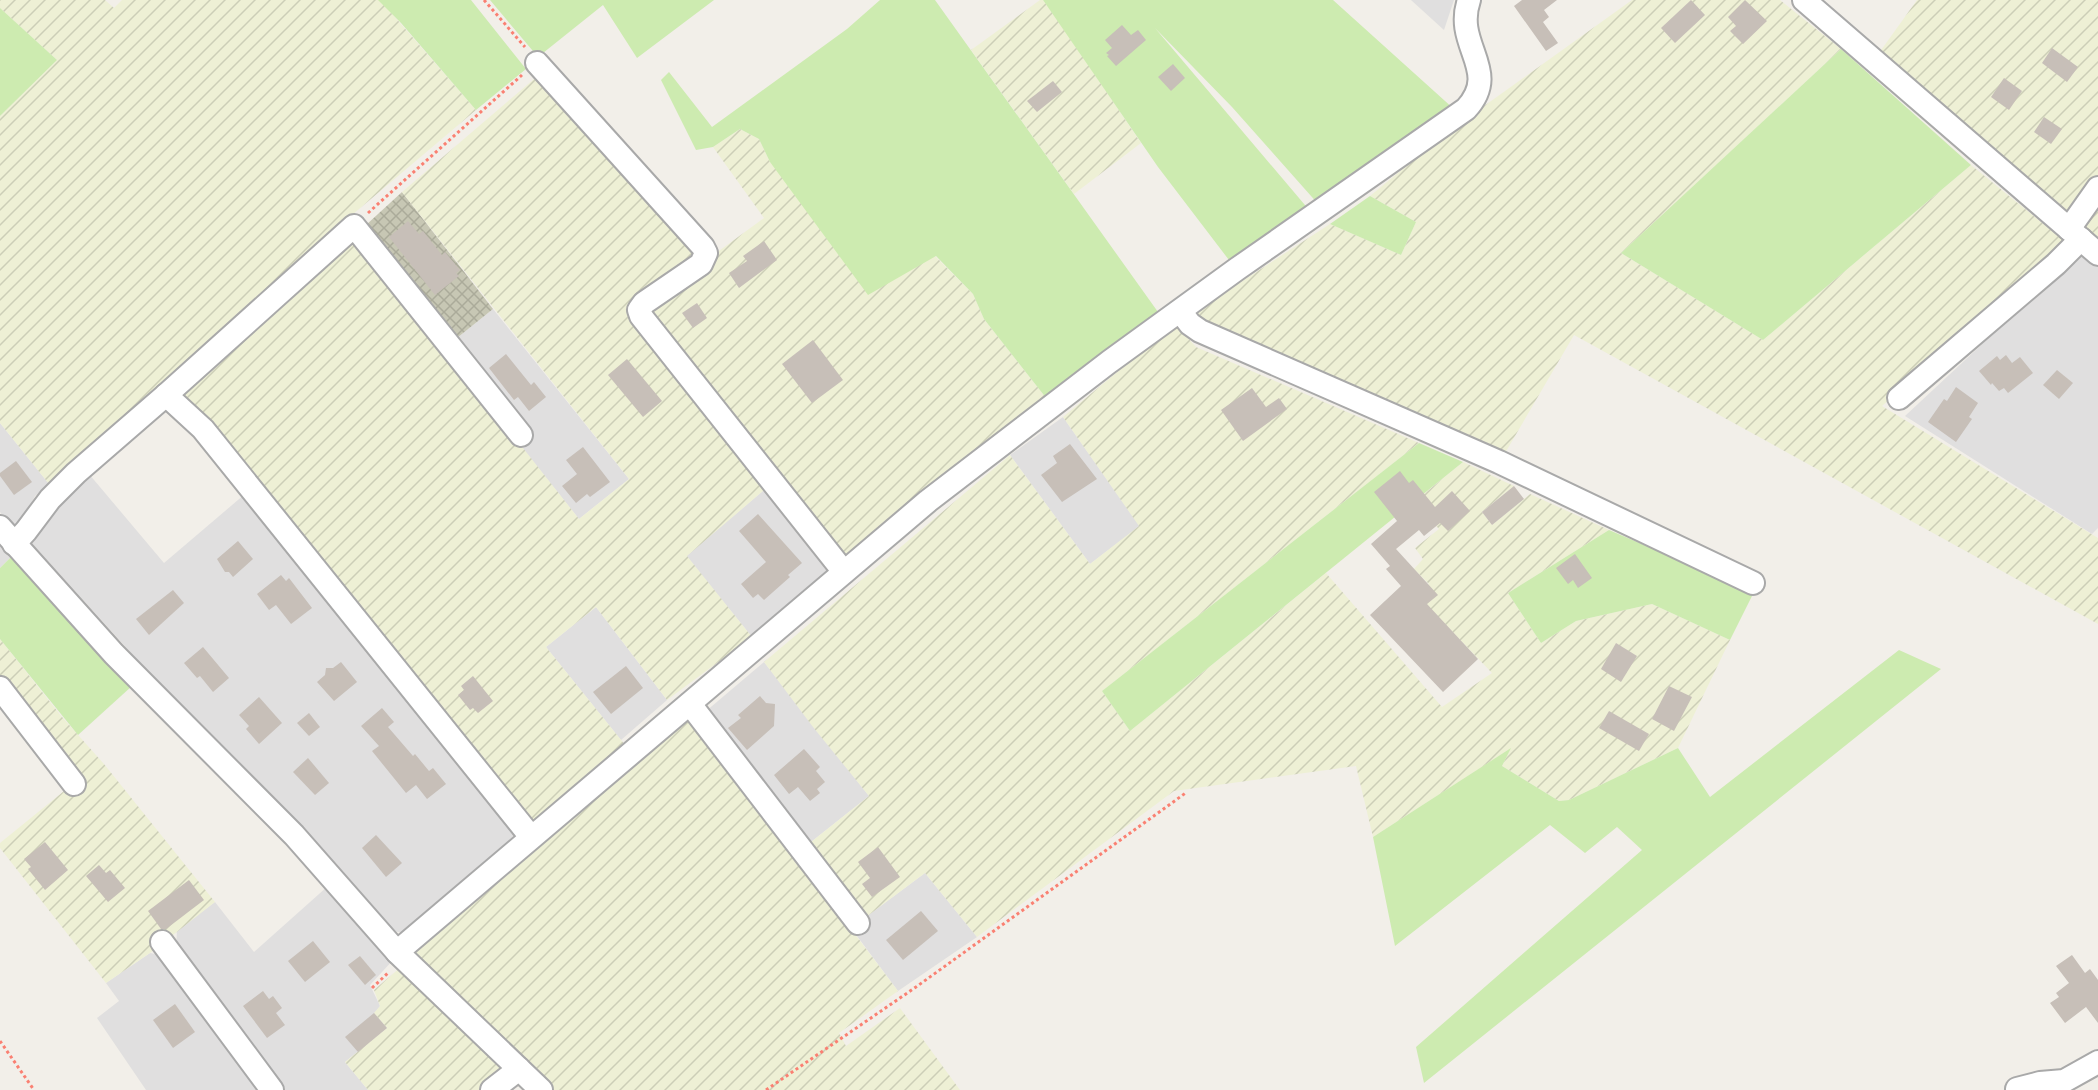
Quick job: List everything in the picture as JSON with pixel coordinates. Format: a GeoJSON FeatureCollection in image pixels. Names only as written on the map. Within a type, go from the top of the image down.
{"type":"FeatureCollection","features":[{"type":"Feature","properties":{"kind":"street"},"geometry":{"type":"LineString","coordinates":[[400,955],[531,837],[966,470],[1180,311],[1466,109],[1476,96],[1481,83],[1466,31],[1469,0]]}},
{"type":"Feature","properties":{"kind":"street"},"geometry":{"type":"LineString","coordinates":[[1804,0],[2098,254]]}},
{"type":"Feature","properties":{"kind":"street"},"geometry":{"type":"LineString","coordinates":[[537,63],[703,247],[706,253],[701,264],[644,303],[639,310],[641,316],[844,572]]}},
{"type":"Feature","properties":{"kind":"street"},"geometry":{"type":"LineString","coordinates":[[1899,398],[2056,264],[2075,234],[2098,188]]}},
{"type":"Feature","properties":{"kind":"street"},"geometry":{"type":"LineString","coordinates":[[521,435],[354,226],[76,473],[50,499],[26,531],[7,536],[121,662],[279,819],[400,955],[541,1090]]}},
{"type":"Feature","properties":{"kind":"street"},"geometry":{"type":"LineString","coordinates":[[1180,311],[1190,324],[1200,331],[1499,462],[1753,583]]}},
{"type":"Feature","properties":{"kind":"street"},"geometry":{"type":"LineString","coordinates":[[166,395],[203,429],[531,837]]}},
{"type":"Feature","properties":{"kind":"street"},"geometry":{"type":"LineString","coordinates":[[0,688],[74,784]]}},
{"type":"Feature","properties":{"kind":"street"},"geometry":{"type":"LineString","coordinates":[[690,704],[858,923]]}},
{"type":"Feature","properties":{"kind":"street"},"geometry":{"type":"LineString","coordinates":[[162,942],[272,1090]]}},
{"type":"Feature","properties":{"kind":"street"},"geometry":{"type":"LineString","coordinates":[[2017,1089],[2040,1083],[2064,1081],[2098,1062]]}},
{"type":"Feature","properties":{"kind":"street"},"geometry":{"type":"LineString","coordinates":[[492,1090],[519,1069]]}},
{"type":"Feature","properties":{"kind":"path"},"geometry":{"type":"LineString","coordinates":[[354,226],[537,63],[484,0]]}},
{"type":"Feature","properties":{"kind":"path"},"geometry":{"type":"LineString","coordinates":[[766,1090],[916,987],[1187,792]]}},
{"type":"Feature","properties":{"kind":"path"},"geometry":{"type":"LineString","coordinates":[[372,987],[400,955]]}},
{"type":"Feature","properties":{"kind":"path"},"geometry":{"type":"LineString","coordinates":[[0,1041],[34,1090]]}},
{"type":"Feature","properties":{"kind":"shaded area"},"geometry":{"type":"Polygon","coordinates":[[[0,0],[105,0],[114,8],[122,0],[380,0],[476,110],[352,215],[49,484],[0,423],[0,116],[57,60],[0,8],[0,0]]]}},
{"type":"Feature","properties":{"kind":"shaded area"},"geometry":{"type":"Polygon","coordinates":[[[1043,0],[1068,35],[1141,143],[1074,194],[971,50],[1043,0]]]}},
{"type":"Feature","properties":{"kind":"shaded area"},"geometry":{"type":"Polygon","coordinates":[[[1411,0],[1454,0],[1444,30],[1411,0]]]}},
{"type":"Feature","properties":{"kind":"shaded area"},"geometry":{"type":"Polygon","coordinates":[[[1632,0],[1780,0],[1841,49],[1621,253],[1763,340],[1971,165],[2068,244],[1882,406],[2098,538],[2098,624],[1574,335],[1501,460],[1203,328],[1196,311],[1330,224],[1401,255],[1416,222],[1370,196],[1445,134],[1632,0]]]}},
{"type":"Feature","properties":{"kind":"shaded area"},"geometry":{"type":"Polygon","coordinates":[[[1917,0],[2098,0],[2098,175],[2066,219],[1879,53],[1917,0]]]}},
{"type":"Feature","properties":{"kind":"shaded area"},"geometry":{"type":"Polygon","coordinates":[[[534,79],[712,256],[764,218],[713,147],[740,129],[759,139],[770,162],[935,256],[973,294],[984,319],[1047,399],[845,559],[777,479],[687,556],[752,637],[667,700],[596,607],[546,647],[638,761],[690,716],[898,991],[839,1033],[846,1046],[900,1008],[960,1090],[554,1090],[409,953],[536,848],[181,396],[333,251],[358,239],[579,519],[629,479],[402,192],[534,79]]]}},
{"type":"Feature","properties":{"kind":"shaded area"},"geometry":{"type":"Polygon","coordinates":[[[402,192],[493,309],[452,342],[366,225],[402,192]]]}},
{"type":"Feature","properties":{"kind":"shaded area"},"geometry":{"type":"Polygon","coordinates":[[[2098,199],[2098,245],[2078,227],[2098,199]]]}},
{"type":"Feature","properties":{"kind":"shaded area"},"geometry":{"type":"Polygon","coordinates":[[[2082,251],[2098,264],[2098,528],[2092,534],[1905,416],[2082,251]]]}},
{"type":"Feature","properties":{"kind":"shaded area"},"geometry":{"type":"Polygon","coordinates":[[[493,309],[629,479],[579,519],[515,439],[452,342],[493,309]]]}},
{"type":"Feature","properties":{"kind":"shaded area"},"geometry":{"type":"Polygon","coordinates":[[[1175,324],[1196,347],[1419,443],[1102,691],[1130,731],[1326,573],[1442,707],[1492,673],[1418,596],[1429,584],[1414,569],[1423,559],[1415,548],[1439,529],[1414,502],[1463,462],[1514,486],[1482,512],[1492,525],[1530,494],[1609,530],[1508,593],[1541,643],[1576,621],[1652,604],[1730,640],[1678,748],[1569,800],[1559,801],[1502,766],[1510,749],[1373,837],[1356,766],[1174,791],[977,937],[925,873],[862,920],[806,846],[869,796],[764,662],[1010,455],[1090,564],[1139,526],[1063,417],[1175,324]]]}},
{"type":"Feature","properties":{"kind":"shaded area"},"geometry":{"type":"Polygon","coordinates":[[[1063,417],[1140,526],[1090,564],[1010,455],[1063,417]]]}},
{"type":"Feature","properties":{"kind":"shaded area"},"geometry":{"type":"Polygon","coordinates":[[[0,423],[49,484],[35,496],[25,515],[13,529],[0,512],[0,423]]]}},
{"type":"Feature","properties":{"kind":"shaded area"},"geometry":{"type":"Polygon","coordinates":[[[89,474],[164,563],[245,494],[513,825],[513,842],[405,933],[392,931],[259,782],[141,664],[29,540],[56,504],[89,474]]]}},
{"type":"Feature","properties":{"kind":"shaded area"},"geometry":{"type":"Polygon","coordinates":[[[770,485],[836,569],[752,637],[686,556],[770,485]]]}},
{"type":"Feature","properties":{"kind":"shaded area"},"geometry":{"type":"Polygon","coordinates":[[[0,542],[12,556],[0,568],[0,542]]]}},
{"type":"Feature","properties":{"kind":"shaded area"},"geometry":{"type":"Polygon","coordinates":[[[596,607],[667,700],[621,740],[546,647],[596,607]]]}},
{"type":"Feature","properties":{"kind":"shaded area"},"geometry":{"type":"Polygon","coordinates":[[[0,639],[215,902],[150,953],[106,983],[0,848],[0,843],[69,787],[0,682],[0,639]]]}},
{"type":"Feature","properties":{"kind":"shaded area"},"geometry":{"type":"Polygon","coordinates":[[[764,662],[869,796],[806,846],[705,712],[764,662]]]}},
{"type":"Feature","properties":{"kind":"shaded area"},"geometry":{"type":"Polygon","coordinates":[[[925,873],[977,937],[898,991],[851,928],[925,873]]]}},
{"type":"Feature","properties":{"kind":"shaded area"},"geometry":{"type":"Polygon","coordinates":[[[328,886],[394,959],[370,985],[380,1006],[375,1013],[387,1028],[345,1062],[368,1090],[146,1090],[97,1018],[119,1001],[106,983],[150,953],[165,956],[176,950],[177,930],[215,902],[254,952],[328,886]]]}},
{"type":"Feature","properties":{"kind":"shaded area"},"geometry":{"type":"Polygon","coordinates":[[[402,966],[504,1069],[484,1090],[368,1090],[345,1062],[387,1028],[374,1013],[380,1006],[374,990],[402,966]]]}},
{"type":"Feature","properties":{"kind":"green space"},"geometry":{"type":"Polygon","coordinates":[[[378,0],[471,0],[526,69],[476,110],[401,23],[378,0]]]}},
{"type":"Feature","properties":{"kind":"green space"},"geometry":{"type":"Polygon","coordinates":[[[490,0],[714,0],[637,58],[603,5],[538,57],[490,0]]]}},
{"type":"Feature","properties":{"kind":"green space"},"geometry":{"type":"Polygon","coordinates":[[[880,0],[935,0],[1158,312],[1047,399],[984,319],[973,294],[936,256],[868,295],[770,162],[759,139],[740,129],[713,147],[696,150],[661,80],[669,72],[712,127],[847,29],[880,0]]]}},
{"type":"Feature","properties":{"kind":"green space"},"geometry":{"type":"Polygon","coordinates":[[[1043,0],[1333,0],[1455,110],[1319,205],[1232,107],[1155,28],[1310,211],[1232,264],[1158,167],[1043,0]]]}},
{"type":"Feature","properties":{"kind":"green space"},"geometry":{"type":"Polygon","coordinates":[[[0,8],[57,60],[0,116],[0,8]]]}},
{"type":"Feature","properties":{"kind":"green space"},"geometry":{"type":"Polygon","coordinates":[[[1841,49],[1971,165],[1763,340],[1621,253],[1841,49]]]}},
{"type":"Feature","properties":{"kind":"green space"},"geometry":{"type":"Polygon","coordinates":[[[1370,196],[1416,222],[1401,255],[1330,224],[1370,196]]]}},
{"type":"Feature","properties":{"kind":"green space"},"geometry":{"type":"Polygon","coordinates":[[[1419,443],[1463,462],[1130,731],[1102,691],[1419,443]]]}},
{"type":"Feature","properties":{"kind":"green space"},"geometry":{"type":"Polygon","coordinates":[[[1609,530],[1753,594],[1730,640],[1652,604],[1576,621],[1541,643],[1508,593],[1609,530]]]}},
{"type":"Feature","properties":{"kind":"green space"},"geometry":{"type":"Polygon","coordinates":[[[12,556],[132,686],[78,735],[0,639],[0,568],[12,556]]]}},
{"type":"Feature","properties":{"kind":"green space"},"geometry":{"type":"Polygon","coordinates":[[[1899,650],[1941,669],[1424,1083],[1416,1047],[1642,850],[1617,827],[1585,853],[1550,825],[1395,946],[1373,837],[1511,748],[1502,766],[1559,801],[1569,800],[1678,748],[1710,797],[1899,650]]]}},
{"type":"Feature","properties":{"kind":"building"},"geometry":{"type":"Polygon","coordinates":[[[1522,0],[1557,0],[1544,10],[1549,17],[1543,22],[1558,43],[1546,51],[1514,6],[1522,0]]]}},
{"type":"Feature","properties":{"kind":"building"},"geometry":{"type":"Polygon","coordinates":[[[1691,0],[1705,15],[1675,43],[1661,28],[1691,0]]]}},
{"type":"Feature","properties":{"kind":"building"},"geometry":{"type":"Polygon","coordinates":[[[1745,0],[1767,21],[1743,44],[1730,31],[1736,26],[1728,17],[1745,0]]]}},
{"type":"Feature","properties":{"kind":"building"},"geometry":{"type":"Polygon","coordinates":[[[1122,25],[1131,35],[1138,30],[1146,40],[1116,66],[1107,56],[1109,55],[1106,53],[1112,48],[1105,40],[1122,25]]]}},
{"type":"Feature","properties":{"kind":"building"},"geometry":{"type":"Polygon","coordinates":[[[2052,48],[2078,67],[2067,82],[2042,63],[2052,48]]]}},
{"type":"Feature","properties":{"kind":"building"},"geometry":{"type":"Polygon","coordinates":[[[1173,64],[1185,78],[1171,91],[1158,77],[1173,64]]]}},
{"type":"Feature","properties":{"kind":"building"},"geometry":{"type":"Polygon","coordinates":[[[2004,78],[2022,91],[2009,110],[1991,97],[2004,78]]]}},
{"type":"Feature","properties":{"kind":"building"},"geometry":{"type":"Polygon","coordinates":[[[1053,81],[1062,92],[1037,112],[1027,101],[1053,81]]]}},
{"type":"Feature","properties":{"kind":"building"},"geometry":{"type":"Polygon","coordinates":[[[2044,117],[2062,129],[2051,144],[2034,132],[2044,117]]]}},
{"type":"Feature","properties":{"kind":"building"},"geometry":{"type":"Polygon","coordinates":[[[408,221],[419,234],[423,231],[442,255],[445,252],[460,270],[456,273],[459,276],[435,295],[389,237],[408,221]]]}},
{"type":"Feature","properties":{"kind":"building"},"geometry":{"type":"Polygon","coordinates":[[[764,241],[777,260],[739,288],[729,273],[747,261],[743,256],[764,241]]]}},
{"type":"Feature","properties":{"kind":"building"},"geometry":{"type":"Polygon","coordinates":[[[697,303],[707,318],[693,328],[682,313],[697,303]]]}},
{"type":"Feature","properties":{"kind":"building"},"geometry":{"type":"Polygon","coordinates":[[[813,340],[843,380],[812,403],[782,364],[813,340]]]}},
{"type":"Feature","properties":{"kind":"building"},"geometry":{"type":"Polygon","coordinates":[[[506,354],[531,385],[534,382],[546,397],[529,411],[518,397],[514,400],[489,368],[506,354]]]}},
{"type":"Feature","properties":{"kind":"building"},"geometry":{"type":"Polygon","coordinates":[[[2006,355],[2012,363],[2020,357],[2033,373],[2008,393],[2004,388],[1999,391],[1992,383],[1991,385],[1979,371],[1997,356],[2000,360],[2006,355]]]}},
{"type":"Feature","properties":{"kind":"building"},"geometry":{"type":"Polygon","coordinates":[[[627,359],[662,401],[643,417],[608,375],[627,359]]]}},
{"type":"Feature","properties":{"kind":"building"},"geometry":{"type":"Polygon","coordinates":[[[2057,370],[2073,383],[2059,399],[2043,385],[2057,370]]]}},
{"type":"Feature","properties":{"kind":"building"},"geometry":{"type":"Polygon","coordinates":[[[1956,387],[1978,403],[1969,417],[1972,419],[1956,442],[1928,422],[1944,399],[1947,401],[1956,387]]]}},
{"type":"Feature","properties":{"kind":"building"},"geometry":{"type":"Polygon","coordinates":[[[1252,388],[1266,407],[1279,398],[1287,409],[1243,441],[1221,410],[1252,388]]]}},
{"type":"Feature","properties":{"kind":"building"},"geometry":{"type":"Polygon","coordinates":[[[1070,444],[1097,479],[1062,502],[1041,475],[1057,463],[1053,456],[1070,444]]]}},
{"type":"Feature","properties":{"kind":"building"},"geometry":{"type":"Polygon","coordinates":[[[583,447],[610,482],[590,497],[587,494],[576,503],[562,486],[577,474],[566,460],[583,447]]]}},
{"type":"Feature","properties":{"kind":"building"},"geometry":{"type":"Polygon","coordinates":[[[16,461],[32,482],[14,495],[0,473],[16,461]]]}},
{"type":"Feature","properties":{"kind":"building"},"geometry":{"type":"Polygon","coordinates":[[[1400,471],[1409,483],[1413,480],[1435,507],[1452,491],[1470,511],[1448,531],[1440,523],[1424,536],[1419,530],[1396,549],[1438,595],[1427,604],[1478,659],[1443,692],[1370,615],[1401,586],[1386,569],[1390,566],[1371,544],[1397,521],[1374,492],[1400,471]]]}},
{"type":"Feature","properties":{"kind":"building"},"geometry":{"type":"Polygon","coordinates":[[[1514,486],[1524,499],[1492,525],[1482,512],[1514,486]]]}},
{"type":"Feature","properties":{"kind":"building"},"geometry":{"type":"Polygon","coordinates":[[[758,514],[802,563],[764,600],[758,594],[753,598],[741,584],[766,562],[739,531],[758,514]]]}},
{"type":"Feature","properties":{"kind":"building"},"geometry":{"type":"Polygon","coordinates":[[[238,541],[253,559],[233,577],[229,572],[225,572],[217,559],[238,541]]]}},
{"type":"Feature","properties":{"kind":"building"},"geometry":{"type":"Polygon","coordinates":[[[1575,554],[1592,578],[1578,588],[1573,580],[1568,584],[1556,568],[1575,554]]]}},
{"type":"Feature","properties":{"kind":"building"},"geometry":{"type":"Polygon","coordinates":[[[281,575],[286,581],[289,578],[312,608],[291,624],[276,605],[269,610],[257,594],[281,575]]]}},
{"type":"Feature","properties":{"kind":"building"},"geometry":{"type":"Polygon","coordinates":[[[173,590],[184,603],[149,635],[136,619],[173,590]]]}},
{"type":"Feature","properties":{"kind":"building"},"geometry":{"type":"Polygon","coordinates":[[[1616,643],[1637,656],[1621,682],[1601,669],[1616,643]]]}},
{"type":"Feature","properties":{"kind":"building"},"geometry":{"type":"Polygon","coordinates":[[[203,647],[229,678],[213,692],[200,676],[197,678],[184,663],[203,647]]]}},
{"type":"Feature","properties":{"kind":"building"},"geometry":{"type":"Polygon","coordinates":[[[341,662],[357,682],[334,701],[317,682],[325,675],[326,668],[333,668],[341,662]]]}},
{"type":"Feature","properties":{"kind":"building"},"geometry":{"type":"Polygon","coordinates":[[[626,666],[643,688],[611,714],[593,692],[626,666]]]}},
{"type":"Feature","properties":{"kind":"building"},"geometry":{"type":"Polygon","coordinates":[[[473,676],[493,701],[478,713],[473,708],[470,710],[458,695],[464,690],[461,686],[473,676]]]}},
{"type":"Feature","properties":{"kind":"building"},"geometry":{"type":"Polygon","coordinates":[[[1669,686],[1692,697],[1674,731],[1652,719],[1669,686]]]}},
{"type":"Feature","properties":{"kind":"building"},"geometry":{"type":"Polygon","coordinates":[[[760,696],[766,703],[775,704],[774,726],[747,750],[728,728],[741,718],[738,715],[760,696]]]}},
{"type":"Feature","properties":{"kind":"building"},"geometry":{"type":"Polygon","coordinates":[[[259,697],[282,723],[259,744],[246,729],[249,726],[239,715],[259,697]]]}},
{"type":"Feature","properties":{"kind":"building"},"geometry":{"type":"Polygon","coordinates":[[[382,708],[394,722],[388,727],[413,756],[415,754],[429,771],[433,768],[446,784],[427,799],[416,785],[406,793],[372,751],[379,746],[361,726],[382,708]]]}},
{"type":"Feature","properties":{"kind":"building"},"geometry":{"type":"Polygon","coordinates":[[[1609,711],[1649,734],[1639,751],[1599,728],[1609,711]]]}},
{"type":"Feature","properties":{"kind":"building"},"geometry":{"type":"Polygon","coordinates":[[[309,713],[320,727],[309,736],[297,723],[309,713]]]}},
{"type":"Feature","properties":{"kind":"building"},"geometry":{"type":"Polygon","coordinates":[[[804,749],[820,767],[816,771],[825,782],[817,789],[820,793],[810,801],[798,787],[789,794],[774,775],[804,749]]]}},
{"type":"Feature","properties":{"kind":"building"},"geometry":{"type":"Polygon","coordinates":[[[308,758],[329,783],[315,795],[293,772],[308,758]]]}},
{"type":"Feature","properties":{"kind":"building"},"geometry":{"type":"Polygon","coordinates":[[[376,835],[402,863],[386,877],[362,848],[376,835]]]}},
{"type":"Feature","properties":{"kind":"building"},"geometry":{"type":"Polygon","coordinates":[[[45,842],[68,870],[45,890],[28,869],[31,867],[24,859],[45,842]]]}},
{"type":"Feature","properties":{"kind":"building"},"geometry":{"type":"Polygon","coordinates":[[[878,847],[900,877],[872,897],[862,884],[870,878],[858,862],[878,847]]]}},
{"type":"Feature","properties":{"kind":"building"},"geometry":{"type":"Polygon","coordinates":[[[99,865],[106,873],[110,870],[125,888],[108,902],[86,876],[99,865]]]}},
{"type":"Feature","properties":{"kind":"building"},"geometry":{"type":"Polygon","coordinates":[[[189,880],[204,900],[166,929],[161,929],[148,911],[189,880]]]}},
{"type":"Feature","properties":{"kind":"building"},"geometry":{"type":"Polygon","coordinates":[[[921,911],[938,931],[903,960],[886,940],[921,911]]]}},
{"type":"Feature","properties":{"kind":"building"},"geometry":{"type":"Polygon","coordinates":[[[313,941],[330,962],[305,982],[288,961],[313,941]]]}},
{"type":"Feature","properties":{"kind":"building"},"geometry":{"type":"Polygon","coordinates":[[[2072,955],[2085,973],[2090,969],[2098,980],[2098,1023],[2086,1007],[2065,1023],[2050,1003],[2059,997],[2056,993],[2069,983],[2056,966],[2072,955]]]}},
{"type":"Feature","properties":{"kind":"building"},"geometry":{"type":"Polygon","coordinates":[[[360,956],[376,975],[365,985],[348,965],[360,956]]]}},
{"type":"Feature","properties":{"kind":"building"},"geometry":{"type":"Polygon","coordinates":[[[263,991],[269,999],[273,996],[282,1008],[276,1013],[285,1025],[267,1038],[243,1006],[263,991]]]}},
{"type":"Feature","properties":{"kind":"building"},"geometry":{"type":"Polygon","coordinates":[[[175,1004],[195,1032],[173,1048],[153,1020],[175,1004]]]}},
{"type":"Feature","properties":{"kind":"building"},"geometry":{"type":"Polygon","coordinates":[[[374,1013],[387,1028],[358,1052],[345,1037],[374,1013]]]}}]}
